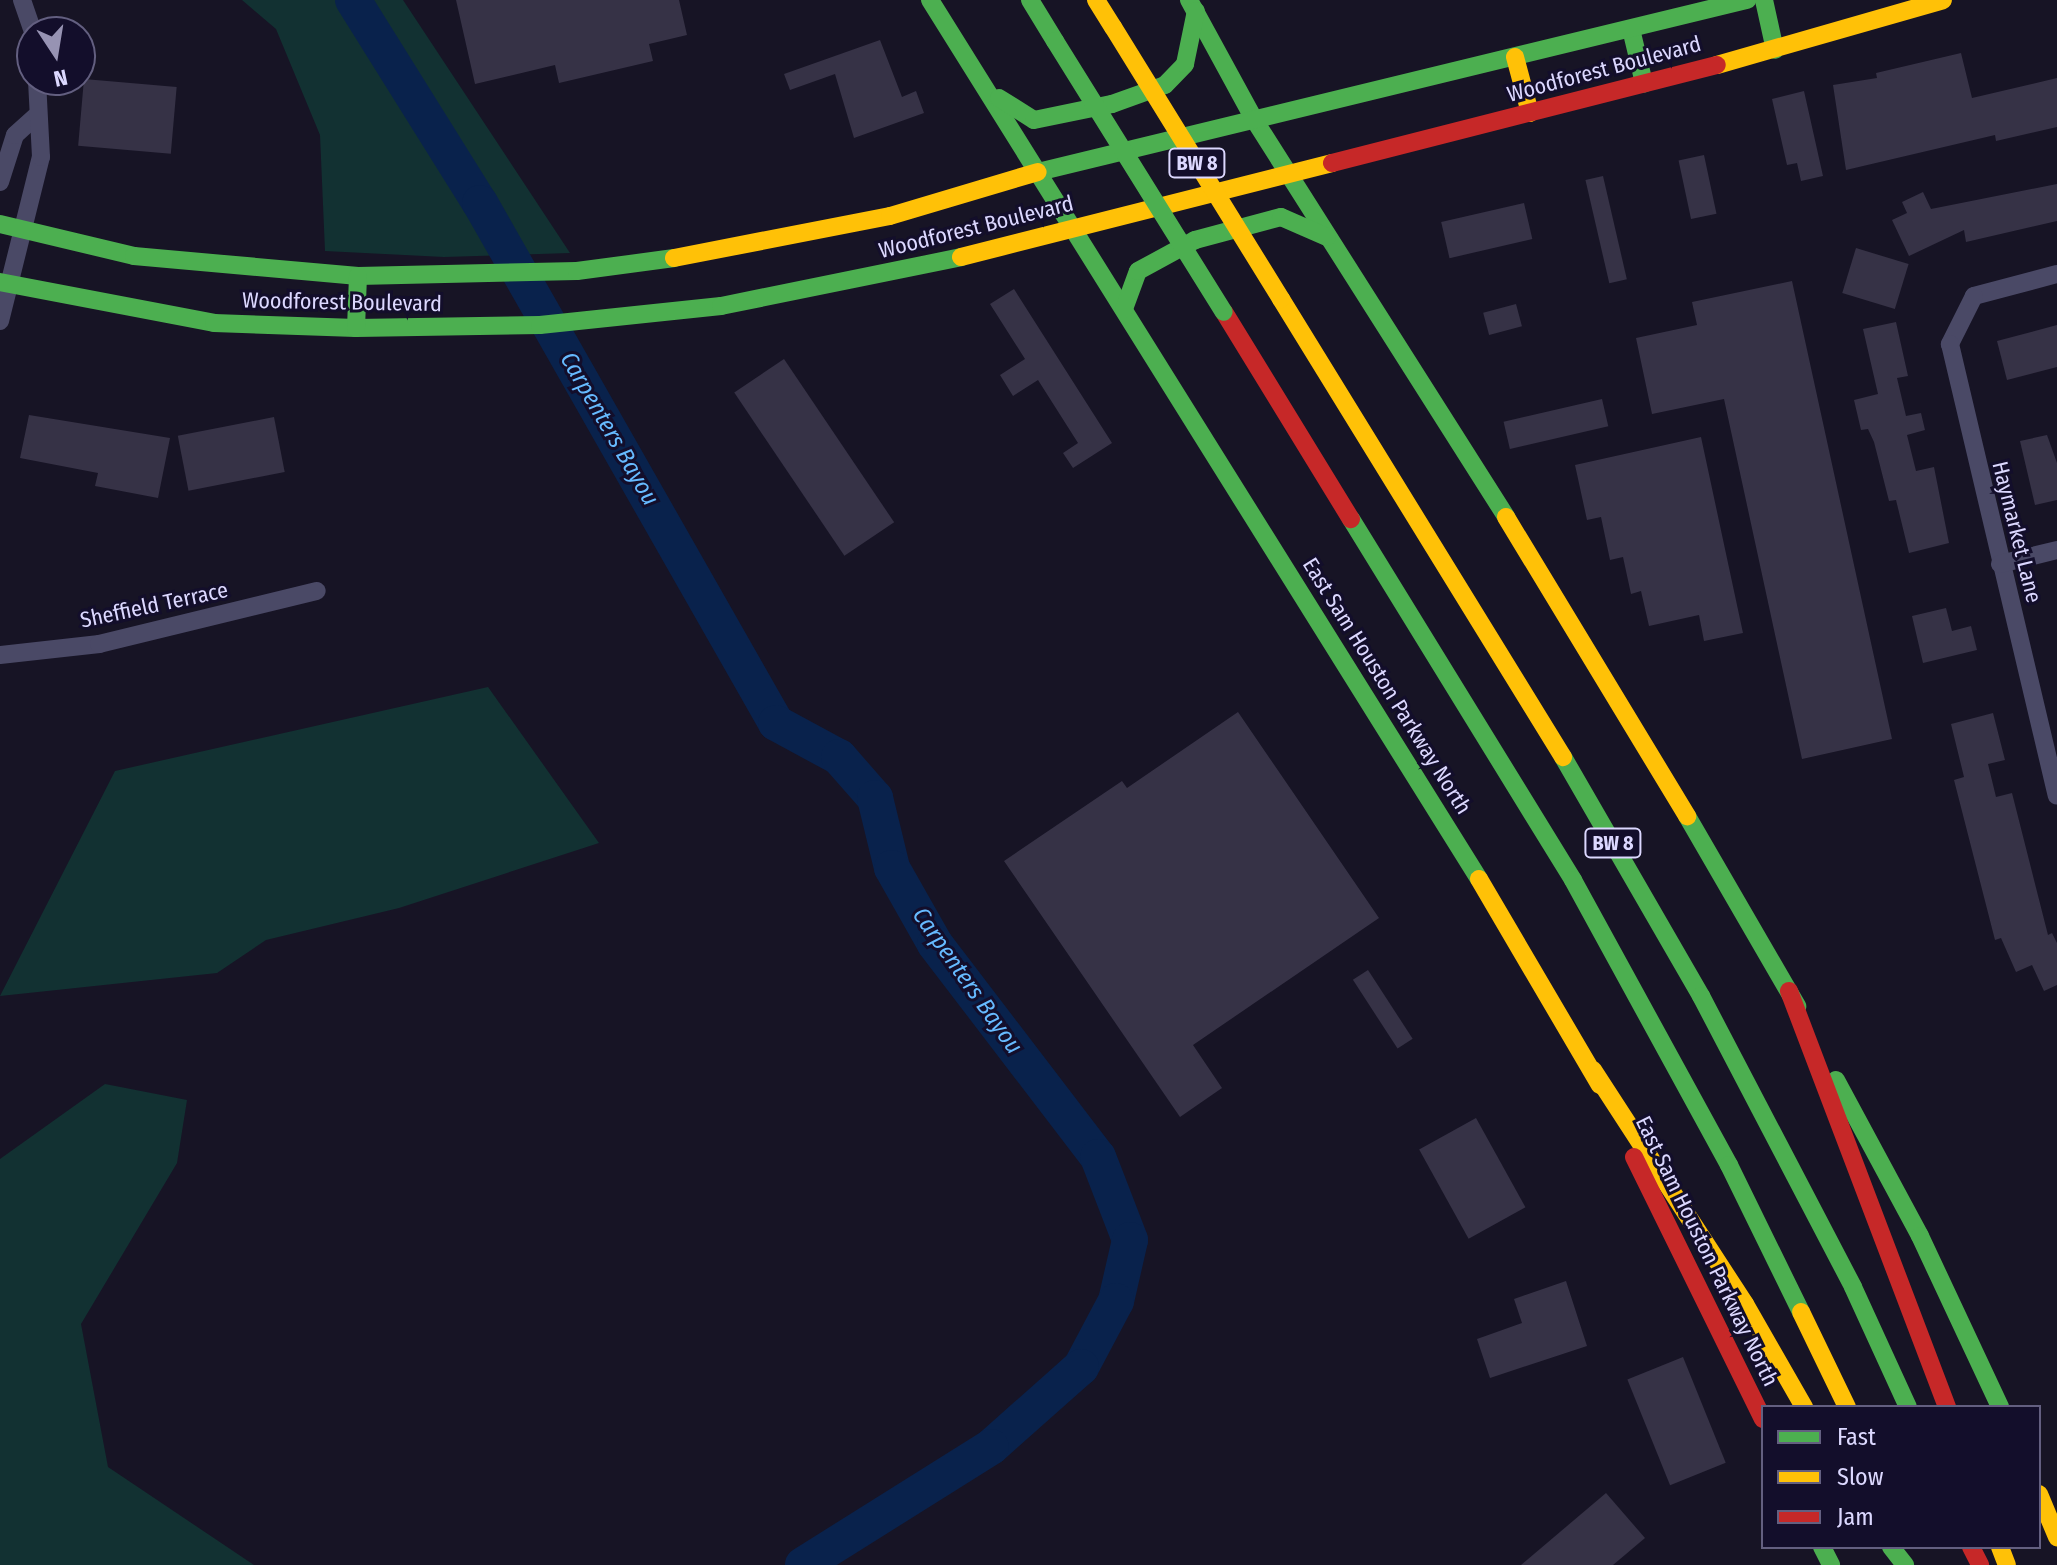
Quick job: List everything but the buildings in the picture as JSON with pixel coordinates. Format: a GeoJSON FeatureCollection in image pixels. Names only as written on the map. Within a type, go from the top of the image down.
{"type":"FeatureCollection","features":[{"type":"Feature","properties":{"kind":"main road","name":"East Sam Houston Parkway North"},"geometry":{"type":"LineString","coordinates":[[930,0],[1042,171],[1593,1070],[1761,1415]]}},
{"type":"Feature","properties":{"kind":"main road","name":"BW 8"},"geometry":{"type":"LineString","coordinates":[[1030,0],[1573,880],[1729,1165],[1846,1405]]}},
{"type":"Feature","properties":{"kind":"main road","name":"BW 8"},"geometry":{"type":"LineString","coordinates":[[1096,0],[1549,733],[1701,996],[1853,1287],[1907,1405]]}},
{"type":"Feature","properties":{"kind":"main road","name":"Woodforest Boulevard"},"geometry":{"type":"LineString","coordinates":[[0,224],[134,256],[358,276],[454,278],[577,271],[789,238],[890,216],[1042,171],[1747,0]]}},
{"type":"Feature","properties":{"kind":"main road"},"geometry":{"type":"LineString","coordinates":[[1764,0],[1775,50]]}},
{"type":"Feature","properties":{"kind":"main road","name":"Woodforest Boulevard"},"geometry":{"type":"LineString","coordinates":[[5,284],[214,323],[356,328],[466,328],[604,319],[796,294],[1530,113],[1775,50],[1943,0]]}},
{"type":"Feature","properties":{"kind":"main road"},"geometry":{"type":"LineString","coordinates":[[989,92],[1034,120],[1112,104],[1165,85],[1185,64],[1193,6]]}},
{"type":"Feature","properties":{"kind":"main road"},"geometry":{"type":"LineString","coordinates":[[1193,6],[1255,121],[1599,664],[1789,991],[1920,1236],[1999,1405]]}},
{"type":"Feature","properties":{"kind":"main road"},"geometry":{"type":"LineString","coordinates":[[1631,29],[1644,83]]}},
{"type":"Feature","properties":{"kind":"main road"},"geometry":{"type":"LineString","coordinates":[[1515,57],[1530,113]]}},
{"type":"Feature","properties":{"kind":"main road"},"geometry":{"type":"LineString","coordinates":[[1124,309],[1138,271],[1195,240],[1281,217],[1327,237]]}},
{"type":"Feature","properties":{"kind":"main road"},"geometry":{"type":"LineString","coordinates":[[356,328],[358,276]]}},
{"type":"Feature","properties":{"kind":"main road"},"geometry":{"type":"LineString","coordinates":[[1789,991],[1946,1405]]}},
{"type":"Feature","properties":{"kind":"main road"},"geometry":{"type":"LineString","coordinates":[[1593,1070],[1745,1304],[1803,1405]]}},
{"type":"Feature","properties":{"kind":"main road"},"geometry":{"type":"LineString","coordinates":[[2041,1499],[2057,1537]]}},
{"type":"Feature","properties":{"kind":"main road"},"geometry":{"type":"LineString","coordinates":[[1893,1549],[1905,1565]]}},
{"type":"Feature","properties":{"kind":"street"},"geometry":{"type":"LineString","coordinates":[[0,321],[5,284],[25,231],[41,157],[35,117],[36,96]]}},
{"type":"Feature","properties":{"kind":"street"},"geometry":{"type":"LineString","coordinates":[[0,182],[15,135],[35,117]]}},
{"type":"Feature","properties":{"kind":"street","name":"Haymarket Lane"},"geometry":{"type":"LineString","coordinates":[[2057,274],[1974,296],[1955,327],[1951,360],[2057,795]]}},
{"type":"Feature","properties":{"kind":"street"},"geometry":{"type":"LineString","coordinates":[[2000,564],[2057,550]]}},
{"type":"Feature","properties":{"kind":"street","name":"Sheffield Terrace"},"geometry":{"type":"LineString","coordinates":[[0,655],[99,644],[317,591]]}},
{"type":"Feature","properties":{"kind":"green space"},"geometry":{"type":"Polygon","coordinates":[[[242,0],[403,0],[570,253],[444,257],[325,251],[320,135],[276,29],[242,0]]]}},
{"type":"Feature","properties":{"kind":"green space"},"geometry":{"type":"Polygon","coordinates":[[[488,687],[599,843],[399,908],[266,940],[217,973],[0,996],[115,771],[488,687]]]}},
{"type":"Feature","properties":{"kind":"green space"},"geometry":{"type":"Polygon","coordinates":[[[105,1084],[187,1100],[177,1163],[81,1324],[108,1467],[254,1565],[0,1565],[0,1159],[105,1084]]]}},
{"type":"Feature","properties":{"kind":"waterway","name":"Carpenters Bayou"},"geometry":{"type":"LineString","coordinates":[[353,0],[480,203],[776,723],[839,757],[875,798],[892,868],[935,944],[1098,1157],[1130,1240],[1116,1301],[1081,1367],[991,1447],[803,1565]]}},
{"type":"Feature","properties":{"kind":"traffic: fast"},"geometry":{"type":"LineString","coordinates":[[930,0],[1479,879]]}},
{"type":"Feature","properties":{"kind":"traffic: fast"},"geometry":{"type":"LineString","coordinates":[[1030,0],[1055,41]]}},
{"type":"Feature","properties":{"kind":"traffic: fast"},"geometry":{"type":"LineString","coordinates":[[1189,0],[1255,121],[1506,517]]}},
{"type":"Feature","properties":{"kind":"traffic: fast"},"geometry":{"type":"LineString","coordinates":[[1038,172],[1747,0]]}},
{"type":"Feature","properties":{"kind":"traffic: fast"},"geometry":{"type":"LineString","coordinates":[[1764,0],[1775,50]]}},
{"type":"Feature","properties":{"kind":"traffic: fast"},"geometry":{"type":"LineString","coordinates":[[999,98],[1034,120],[1112,104],[1165,85],[1185,64],[1196,11]]}},
{"type":"Feature","properties":{"kind":"traffic: fast"},"geometry":{"type":"LineString","coordinates":[[1631,29],[1644,83]]}},
{"type":"Feature","properties":{"kind":"traffic: fast"},"geometry":{"type":"LineString","coordinates":[[1055,41],[1224,312]]}},
{"type":"Feature","properties":{"kind":"traffic: fast"},"geometry":{"type":"LineString","coordinates":[[1124,309],[1138,271],[1195,240],[1281,217],[1327,237]]}},
{"type":"Feature","properties":{"kind":"traffic: fast"},"geometry":{"type":"LineString","coordinates":[[0,224],[134,256],[358,276],[577,271],[674,258]]}},
{"type":"Feature","properties":{"kind":"traffic: fast"},"geometry":{"type":"LineString","coordinates":[[0,282],[214,323],[356,328],[540,325],[721,306],[961,257]]}},
{"type":"Feature","properties":{"kind":"traffic: fast"},"geometry":{"type":"LineString","coordinates":[[356,328],[358,276]]}},
{"type":"Feature","properties":{"kind":"traffic: fast"},"geometry":{"type":"LineString","coordinates":[[1351,519],[1573,880],[1729,1165],[1801,1312]]}},
{"type":"Feature","properties":{"kind":"traffic: fast"},"geometry":{"type":"LineString","coordinates":[[1563,757],[1701,996],[1853,1287],[1907,1405]]}},
{"type":"Feature","properties":{"kind":"traffic: fast"},"geometry":{"type":"LineString","coordinates":[[1687,816],[1797,1006]]}},
{"type":"Feature","properties":{"kind":"traffic: fast"},"geometry":{"type":"LineString","coordinates":[[1836,1080],[1920,1236],[1999,1405]]}},
{"type":"Feature","properties":{"kind":"traffic: fast"},"geometry":{"type":"LineString","coordinates":[[1823,1549],[1831,1565]]}},
{"type":"Feature","properties":{"kind":"traffic: fast"},"geometry":{"type":"LineString","coordinates":[[1893,1549],[1905,1565]]}},
{"type":"Feature","properties":{"kind":"traffic: slow"},"geometry":{"type":"LineString","coordinates":[[1096,0],[1113,27]]}},
{"type":"Feature","properties":{"kind":"traffic: slow"},"geometry":{"type":"LineString","coordinates":[[1717,65],[1943,0]]}},
{"type":"Feature","properties":{"kind":"traffic: slow"},"geometry":{"type":"LineString","coordinates":[[1113,27],[1281,299]]}},
{"type":"Feature","properties":{"kind":"traffic: slow"},"geometry":{"type":"LineString","coordinates":[[1515,57],[1530,113]]}},
{"type":"Feature","properties":{"kind":"traffic: slow"},"geometry":{"type":"LineString","coordinates":[[961,257],[1332,163]]}},
{"type":"Feature","properties":{"kind":"traffic: slow"},"geometry":{"type":"LineString","coordinates":[[674,258],[890,216],[1038,172]]}},
{"type":"Feature","properties":{"kind":"traffic: slow"},"geometry":{"type":"LineString","coordinates":[[1281,299],[1563,757]]}},
{"type":"Feature","properties":{"kind":"traffic: slow"},"geometry":{"type":"LineString","coordinates":[[1506,517],[1687,816]]}},
{"type":"Feature","properties":{"kind":"traffic: slow"},"geometry":{"type":"LineString","coordinates":[[1479,879],[1600,1085]]}},
{"type":"Feature","properties":{"kind":"traffic: slow"},"geometry":{"type":"LineString","coordinates":[[1593,1070],[1745,1304],[1803,1405]]}},
{"type":"Feature","properties":{"kind":"traffic: slow"},"geometry":{"type":"LineString","coordinates":[[1801,1312],[1846,1405]]}},
{"type":"Feature","properties":{"kind":"traffic: slow"},"geometry":{"type":"LineString","coordinates":[[2041,1499],[2057,1537]]}},
{"type":"Feature","properties":{"kind":"traffic: slow"},"geometry":{"type":"LineString","coordinates":[[2001,1549],[2007,1565]]}},
{"type":"Feature","properties":{"kind":"traffic: jam"},"geometry":{"type":"LineString","coordinates":[[1332,163],[1717,65]]}},
{"type":"Feature","properties":{"kind":"traffic: jam"},"geometry":{"type":"LineString","coordinates":[[1224,312],[1351,519]]}},
{"type":"Feature","properties":{"kind":"traffic: jam"},"geometry":{"type":"LineString","coordinates":[[1789,991],[1946,1405]]}},
{"type":"Feature","properties":{"kind":"traffic: jam"},"geometry":{"type":"LineString","coordinates":[[1634,1157],[1761,1415]]}},
{"type":"Feature","properties":{"kind":"traffic: jam"},"geometry":{"type":"LineString","coordinates":[[1972,1549],[1980,1565]]}}]}
